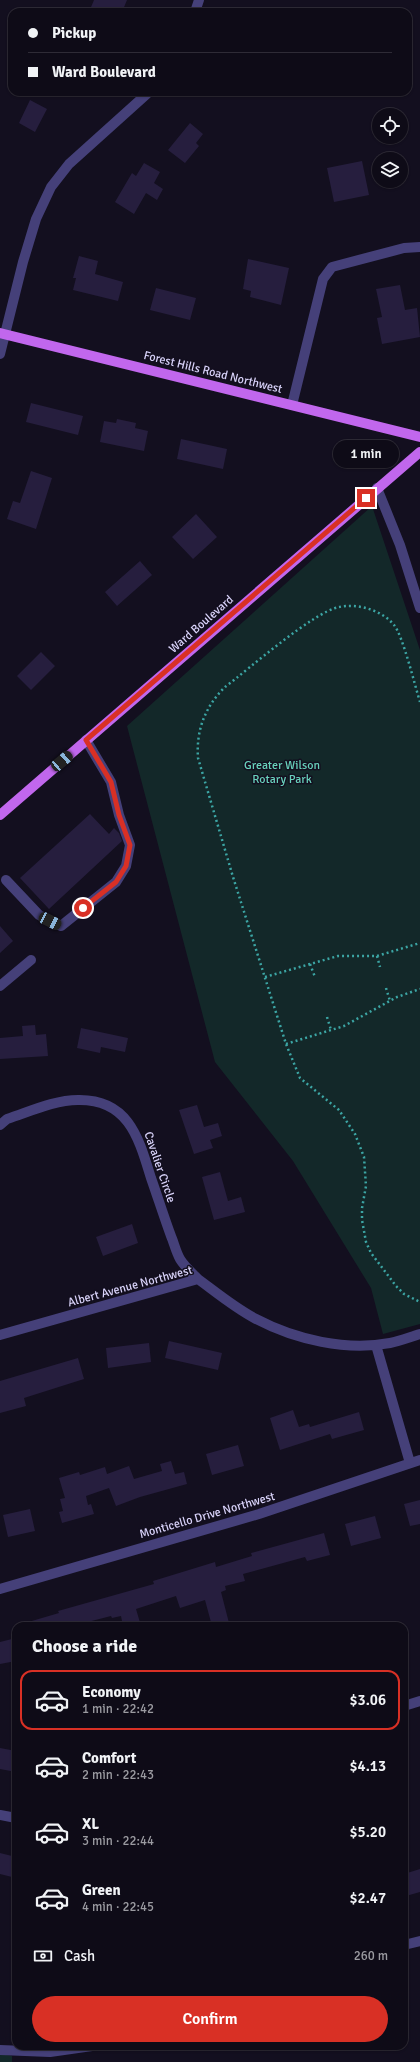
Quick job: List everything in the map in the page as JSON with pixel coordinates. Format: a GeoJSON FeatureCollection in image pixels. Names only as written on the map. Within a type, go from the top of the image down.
{"type":"FeatureCollection","features":[{"type":"Feature","properties":{"kind":"main road","name":"Forest Hills Road Northwest"},"geometry":{"type":"LineString","coordinates":[[2,333],[420,437]]}},
{"type":"Feature","properties":{"kind":"main road","name":"Ward Boulevard"},"geometry":{"type":"LineString","coordinates":[[0,815],[420,452]]}},
{"type":"Feature","properties":{"kind":"street"},"geometry":{"type":"LineString","coordinates":[[0,354],[2,333],[34,226],[51,187],[70,164],[145,96]]}},
{"type":"Feature","properties":{"kind":"street"},"geometry":{"type":"LineString","coordinates":[[292,405],[323,279],[327,272],[332,267],[404,248],[420,247]]}},
{"type":"Feature","properties":{"kind":"street"},"geometry":{"type":"LineString","coordinates":[[377,488],[400,545],[420,608]]}},
{"type":"Feature","properties":{"kind":"street"},"geometry":{"type":"LineString","coordinates":[[6,880],[40,915],[61,926],[116,882],[126,866],[130,845],[119,815],[111,782],[86,740]]}},
{"type":"Feature","properties":{"kind":"street"},"geometry":{"type":"LineString","coordinates":[[0,986],[31,960]]}},
{"type":"Feature","properties":{"kind":"street","name":"Cavalier Circle"},"geometry":{"type":"LineString","coordinates":[[0,1125],[7,1119],[62,1102],[77,1100],[93,1101],[108,1106],[121,1115],[130,1124],[139,1137],[162,1211],[180,1258],[198,1279]]}},
{"type":"Feature","properties":{"kind":"street","name":"Albert Avenue Northwest"},"geometry":{"type":"LineString","coordinates":[[0,1335],[198,1279],[232,1305],[256,1319],[288,1333],[326,1342],[359,1345],[376,1345],[420,1334]]}},
{"type":"Feature","properties":{"kind":"street"},"geometry":{"type":"LineString","coordinates":[[376,1345],[410,1463]]}},
{"type":"Feature","properties":{"kind":"street","name":"Monticello Drive Northwest"},"geometry":{"type":"LineString","coordinates":[[0,1589],[259,1514],[420,1460]]}},
{"type":"Feature","properties":{"kind":"street"},"geometry":{"type":"LineString","coordinates":[[408,1705],[420,1701]]}},
{"type":"Feature","properties":{"kind":"street"},"geometry":{"type":"LineString","coordinates":[[0,1815],[12,1817]]}},
{"type":"Feature","properties":{"kind":"street"},"geometry":{"type":"LineString","coordinates":[[408,1944],[420,1940]]}},
{"type":"Feature","properties":{"kind":"street"},"geometry":{"type":"LineString","coordinates":[[0,2050],[50,2052],[64,2050]]}},
{"type":"Feature","properties":{"kind":"path"},"geometry":{"type":"LineString","coordinates":[[420,702],[395,626],[379,612],[358,606],[338,607],[327,611],[311,621],[225,687],[209,705],[200,728],[197,746],[198,758],[286,1044],[300,1078],[339,1110],[355,1134],[364,1157],[366,1186],[362,1208],[362,1220],[363,1231],[371,1253],[404,1294],[420,1302]]}},
{"type":"Feature","properties":{"kind":"path"},"geometry":{"type":"LineString","coordinates":[[265,977],[338,956],[377,956],[420,943]]}},
{"type":"Feature","properties":{"kind":"path"},"geometry":{"type":"LineString","coordinates":[[377,956],[380,967]]}},
{"type":"Feature","properties":{"kind":"path"},"geometry":{"type":"LineString","coordinates":[[310,964],[315,977]]}},
{"type":"Feature","properties":{"kind":"path"},"geometry":{"type":"LineString","coordinates":[[386,988],[390,1001]]}},
{"type":"Feature","properties":{"kind":"path"},"geometry":{"type":"LineString","coordinates":[[286,1044],[331,1030],[363,1017],[390,1001],[420,989]]}},
{"type":"Feature","properties":{"kind":"path"},"geometry":{"type":"LineString","coordinates":[[327,1017],[331,1030]]}},
{"type":"Feature","properties":{"kind":"green space","name":"Greater Wilson Rotary Park"},"geometry":{"type":"Polygon","coordinates":[[[372,506],[420,650],[420,1324],[383,1334],[371,1288],[293,1161],[215,1062],[127,726],[372,506]]]}},
{"type":"Feature","properties":{"kind":"green space"},"geometry":{"type":"Polygon","coordinates":[[[0,2054],[12,2056],[12,2062],[0,2062],[0,2054]]]}},
{"type":"Feature","properties":{"kind":"building"},"geometry":{"type":"Polygon","coordinates":[[[94,0],[127,0],[124,8],[91,8],[94,0]]]}},
{"type":"Feature","properties":{"kind":"building"},"geometry":{"type":"Polygon","coordinates":[[[30,100],[47,109],[35,132],[19,123],[30,100]]]}},
{"type":"Feature","properties":{"kind":"building"},"geometry":{"type":"Polygon","coordinates":[[[190,123],[203,134],[196,143],[199,146],[185,163],[168,150],[190,123]]]}},
{"type":"Feature","properties":{"kind":"building"},"geometry":{"type":"Polygon","coordinates":[[[362,161],[369,195],[334,202],[327,168],[362,161]]]}},
{"type":"Feature","properties":{"kind":"building"},"geometry":{"type":"Polygon","coordinates":[[[144,163],[160,172],[154,183],[163,189],[157,200],[146,193],[134,214],[115,202],[132,173],[136,176],[144,163]]]}},
{"type":"Feature","properties":{"kind":"building"},"geometry":{"type":"Polygon","coordinates":[[[79,256],[98,261],[95,274],[123,282],[118,301],[73,290],[76,278],[73,278],[79,256]]]}},
{"type":"Feature","properties":{"kind":"building"},"geometry":{"type":"Polygon","coordinates":[[[248,259],[289,268],[281,305],[250,297],[251,291],[243,289],[248,259]]]}},
{"type":"Feature","properties":{"kind":"building"},"geometry":{"type":"Polygon","coordinates":[[[400,285],[405,310],[417,308],[420,337],[382,344],[377,318],[382,317],[376,289],[400,285]]]}},
{"type":"Feature","properties":{"kind":"building"},"geometry":{"type":"Polygon","coordinates":[[[156,288],[196,298],[190,320],[150,310],[156,288]]]}},
{"type":"Feature","properties":{"kind":"building"},"geometry":{"type":"Polygon","coordinates":[[[31,403],[83,416],[78,435],[26,422],[31,403]]]}},
{"type":"Feature","properties":{"kind":"building"},"geometry":{"type":"Polygon","coordinates":[[[117,419],[136,423],[135,428],[148,431],[144,451],[100,442],[104,421],[116,423],[117,419]]]}},
{"type":"Feature","properties":{"kind":"building"},"geometry":{"type":"Polygon","coordinates":[[[181,439],[227,449],[223,469],[177,459],[181,439]]]}},
{"type":"Feature","properties":{"kind":"building"},"geometry":{"type":"Polygon","coordinates":[[[31,471],[52,478],[36,529],[7,519],[13,501],[20,503],[31,471]]]}},
{"type":"Feature","properties":{"kind":"building"},"geometry":{"type":"Polygon","coordinates":[[[196,514],[217,537],[193,559],[172,537],[196,514]]]}},
{"type":"Feature","properties":{"kind":"building"},"geometry":{"type":"Polygon","coordinates":[[[140,561],[152,575],[117,606],[105,592],[140,561]]]}},
{"type":"Feature","properties":{"kind":"building"},"geometry":{"type":"Polygon","coordinates":[[[41,652],[55,666],[31,690],[17,676],[41,652]]]}},
{"type":"Feature","properties":{"kind":"building"},"geometry":{"type":"Polygon","coordinates":[[[90,814],[109,834],[114,828],[119,833],[122,841],[49,909],[20,878],[90,814]]]}},
{"type":"Feature","properties":{"kind":"building"},"geometry":{"type":"Polygon","coordinates":[[[0,926],[13,941],[0,953],[0,926]]]}},
{"type":"Feature","properties":{"kind":"building"},"geometry":{"type":"Polygon","coordinates":[[[35,1025],[36,1035],[46,1034],[48,1056],[0,1059],[0,1038],[23,1036],[22,1026],[35,1025]]]}},
{"type":"Feature","properties":{"kind":"building"},"geometry":{"type":"Polygon","coordinates":[[[81,1028],[128,1038],[125,1052],[101,1047],[100,1053],[77,1048],[81,1028]]]}},
{"type":"Feature","properties":{"kind":"building"},"geometry":{"type":"Polygon","coordinates":[[[197,1105],[204,1127],[218,1123],[222,1136],[210,1140],[213,1148],[194,1154],[179,1110],[197,1105]]]}},
{"type":"Feature","properties":{"kind":"building"},"geometry":{"type":"Polygon","coordinates":[[[220,1172],[228,1201],[241,1197],[245,1212],[214,1220],[202,1177],[220,1172]]]}},
{"type":"Feature","properties":{"kind":"building"},"geometry":{"type":"Polygon","coordinates":[[[132,1224],[138,1243],[103,1256],[96,1237],[132,1224]]]}},
{"type":"Feature","properties":{"kind":"building"},"geometry":{"type":"Polygon","coordinates":[[[169,1341],[222,1353],[218,1370],[165,1358],[169,1341]]]}},
{"type":"Feature","properties":{"kind":"building"},"geometry":{"type":"Polygon","coordinates":[[[149,1343],[151,1362],[108,1368],[106,1348],[149,1343]]]}},
{"type":"Feature","properties":{"kind":"building"},"geometry":{"type":"Polygon","coordinates":[[[78,1358],[84,1379],[24,1398],[26,1406],[0,1413],[0,1381],[78,1358]]]}},
{"type":"Feature","properties":{"kind":"building"},"geometry":{"type":"Polygon","coordinates":[[[293,1410],[299,1427],[309,1424],[310,1427],[359,1412],[364,1430],[332,1439],[330,1434],[280,1450],[270,1418],[293,1410]]]}},
{"type":"Feature","properties":{"kind":"building"},"geometry":{"type":"Polygon","coordinates":[[[238,1445],[244,1466],[212,1475],[206,1454],[238,1445]]]}},
{"type":"Feature","properties":{"kind":"building"},"geometry":{"type":"Polygon","coordinates":[[[171,1461],[175,1474],[184,1472],[187,1484],[140,1497],[116,1506],[109,1488],[86,1496],[88,1505],[91,1504],[94,1514],[62,1523],[59,1512],[63,1511],[60,1499],[65,1498],[59,1478],[79,1472],[80,1475],[105,1467],[107,1474],[129,1466],[134,1479],[162,1471],[160,1464],[171,1461]]]}},
{"type":"Feature","properties":{"kind":"building"},"geometry":{"type":"Polygon","coordinates":[[[420,1500],[420,1524],[410,1526],[404,1504],[420,1500]]]}},
{"type":"Feature","properties":{"kind":"building"},"geometry":{"type":"Polygon","coordinates":[[[30,1509],[35,1531],[8,1537],[3,1515],[30,1509]]]}},
{"type":"Feature","properties":{"kind":"building"},"geometry":{"type":"Polygon","coordinates":[[[375,1516],[381,1538],[351,1546],[345,1524],[375,1516]]]}},
{"type":"Feature","properties":{"kind":"building"},"geometry":{"type":"Polygon","coordinates":[[[324,1533],[330,1555],[307,1561],[305,1557],[243,1574],[245,1581],[225,1586],[226,1590],[221,1592],[229,1622],[211,1622],[205,1600],[180,1608],[176,1596],[136,1609],[140,1622],[122,1622],[121,1616],[112,1618],[111,1616],[88,1622],[28,1622],[59,1613],[58,1611],[154,1584],[153,1581],[215,1562],[216,1567],[252,1556],[251,1553],[324,1533]]]}},
{"type":"Feature","properties":{"kind":"building"},"geometry":{"type":"Polygon","coordinates":[[[12,1639],[12,1662],[0,1664],[0,1642],[12,1639]]]}},
{"type":"Feature","properties":{"kind":"building"},"geometry":{"type":"Polygon","coordinates":[[[0,1748],[12,1750],[12,1771],[0,1769],[0,1748]]]}},
{"type":"Feature","properties":{"kind":"building"},"geometry":{"type":"Polygon","coordinates":[[[0,1853],[12,1856],[12,1877],[0,1874],[0,1853]]]}},
{"type":"Feature","properties":{"kind":"building"},"geometry":{"type":"Polygon","coordinates":[[[420,1869],[420,1892],[408,1895],[408,1873],[420,1869]]]}},
{"type":"Feature","properties":{"kind":"route"},"geometry":{"type":"LineString","coordinates":[[83,908],[116,882],[126,866],[130,845],[119,815],[111,782],[86,740],[366,498]]}}]}
